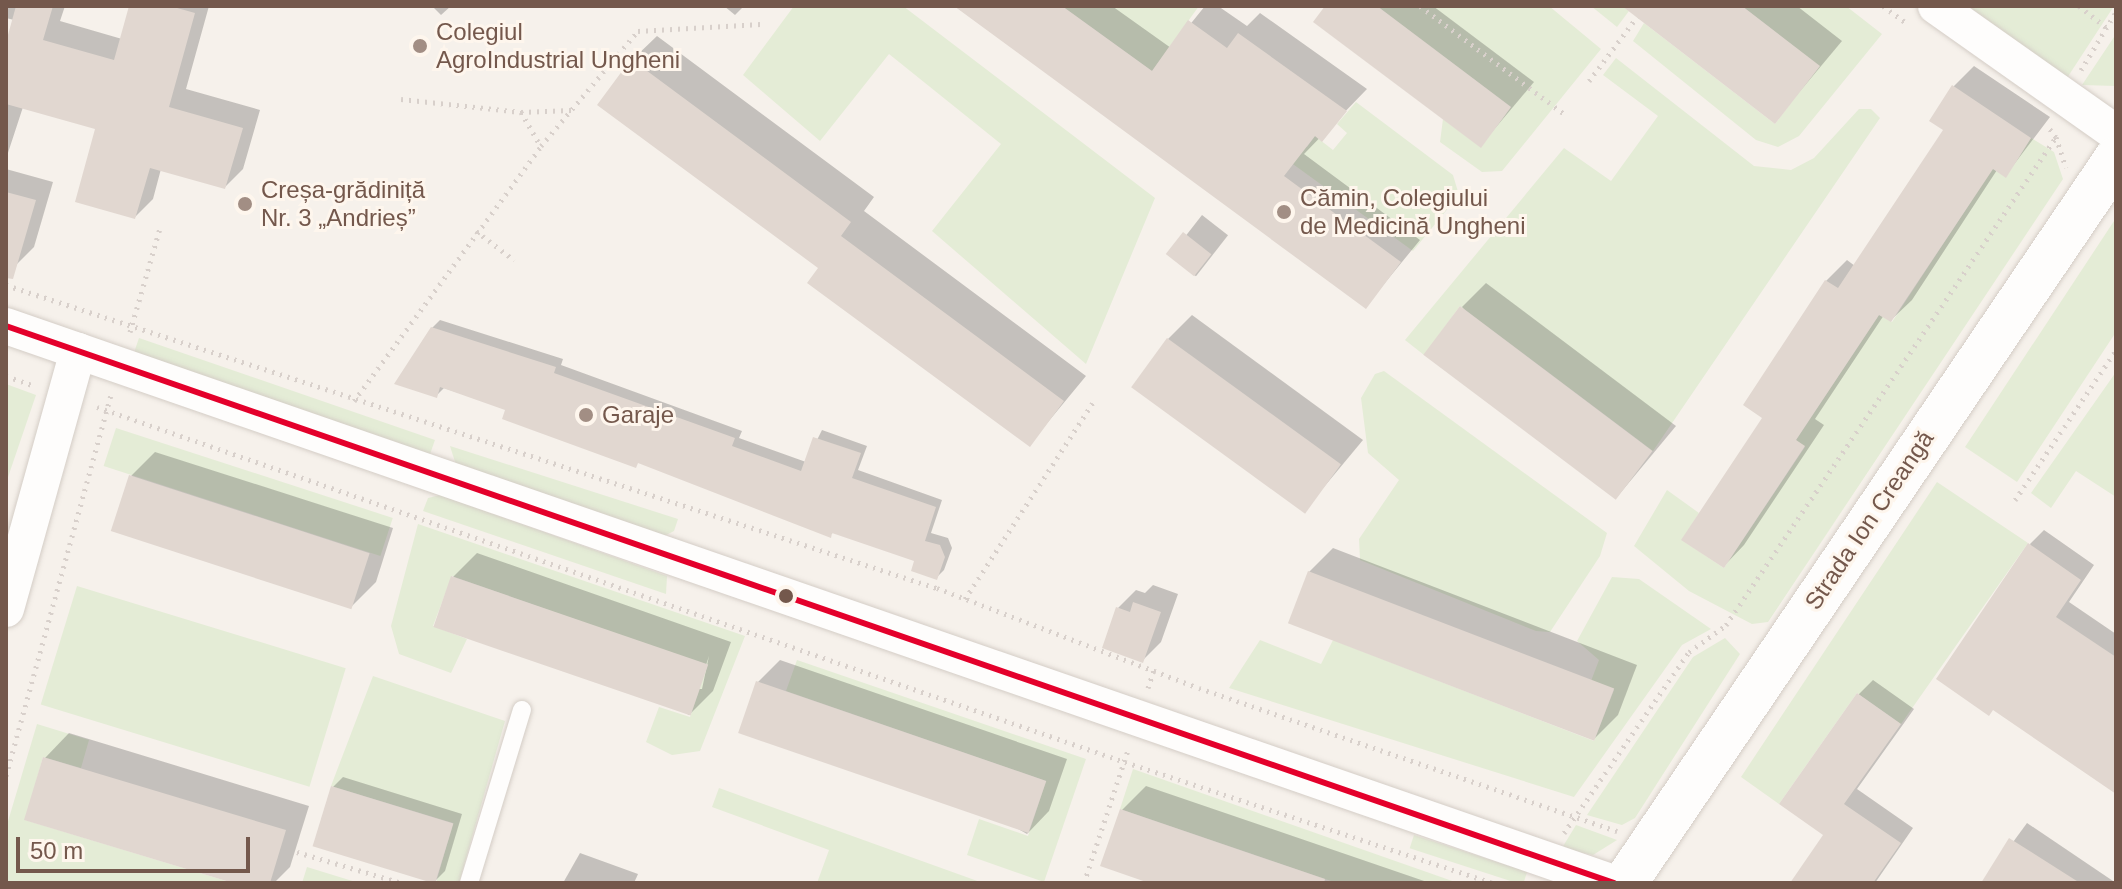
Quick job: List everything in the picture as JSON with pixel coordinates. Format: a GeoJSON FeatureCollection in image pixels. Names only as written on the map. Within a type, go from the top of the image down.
{"type":"FeatureCollection","features":[{"type":"Feature","properties":{"kind":"street"},"geometry":{"type":"LineString","coordinates":[[1936,6],[2116,133]]}},
{"type":"Feature","properties":{"kind":"street","name":"Strada Ion Creangă"},"geometry":{"type":"LineString","coordinates":[[1625,883],[2116,159]]}},
{"type":"Feature","properties":{"kind":"street"},"geometry":{"type":"LineString","coordinates":[[6,326],[1614,883]]}},
{"type":"Feature","properties":{"kind":"street"},"geometry":{"type":"LineString","coordinates":[[6,609],[78,351]]}},
{"type":"Feature","properties":{"kind":"lane"},"geometry":{"type":"LineString","coordinates":[[469,883],[522,710]]}},
{"type":"Feature","properties":{"kind":"path"},"geometry":{"type":"LineString","coordinates":[[1420,6],[1563,113]]}},
{"type":"Feature","properties":{"kind":"path"},"geometry":{"type":"LineString","coordinates":[[2079,6],[2106,27]]}},
{"type":"Feature","properties":{"kind":"path"},"geometry":{"type":"LineString","coordinates":[[1544,860],[1689,652],[1726,625],[2056,137],[2045,124],[2066,96],[2116,12]]}},
{"type":"Feature","properties":{"kind":"path"},"geometry":{"type":"LineString","coordinates":[[1589,81],[1637,17]]}},
{"type":"Feature","properties":{"kind":"path"},"geometry":{"type":"LineString","coordinates":[[354,401],[541,146],[638,31],[761,24]]}},
{"type":"Feature","properties":{"kind":"path"},"geometry":{"type":"LineString","coordinates":[[401,99],[521,112],[571,110]]}},
{"type":"Feature","properties":{"kind":"path"},"geometry":{"type":"LineString","coordinates":[[521,112],[541,146]]}},
{"type":"Feature","properties":{"kind":"path"},"geometry":{"type":"LineString","coordinates":[[6,776],[106,411],[160,228]]}},
{"type":"Feature","properties":{"kind":"path"},"geometry":{"type":"LineString","coordinates":[[476,231],[514,260]]}},
{"type":"Feature","properties":{"kind":"path"},"geometry":{"type":"LineString","coordinates":[[6,285],[131,329],[965,599],[1154,670],[1652,843]]}},
{"type":"Feature","properties":{"kind":"path"},"geometry":{"type":"LineString","coordinates":[[2015,500],[2116,350]]}},
{"type":"Feature","properties":{"kind":"path"},"geometry":{"type":"LineString","coordinates":[[6,376],[45,390]]}},
{"type":"Feature","properties":{"kind":"path"},"geometry":{"type":"LineString","coordinates":[[965,599],[1093,403]]}},
{"type":"Feature","properties":{"kind":"path"},"geometry":{"type":"LineString","coordinates":[[93,406],[1125,762],[1473,880],[1492,883]]}},
{"type":"Feature","properties":{"kind":"path"},"geometry":{"type":"LineString","coordinates":[[1084,883],[1154,670]]}},
{"type":"Feature","properties":{"kind":"path"},"geometry":{"type":"LineString","coordinates":[[297,852],[402,883]]}},
{"type":"Feature","properties":{"kind":"green space"},"geometry":{"type":"Polygon","coordinates":[[[794,6],[903,6],[1155,198],[1086,364],[932,231],[1001,144],[889,54],[820,141],[743,75],[794,6]]]}},
{"type":"Feature","properties":{"kind":"green space"},"geometry":{"type":"Polygon","coordinates":[[[1062,6],[1199,6],[1152,71],[1062,6]]]}},
{"type":"Feature","properties":{"kind":"green space"},"geometry":{"type":"Polygon","coordinates":[[[1377,6],[1549,6],[1601,49],[1502,171],[1482,172],[1440,142],[1443,119],[1481,147],[1511,107],[1377,6]]]}},
{"type":"Feature","properties":{"kind":"green space"},"geometry":{"type":"Polygon","coordinates":[[[1591,6],[1622,6],[1629,11],[1617,27],[1591,6]]]}},
{"type":"Feature","properties":{"kind":"green space"},"geometry":{"type":"Polygon","coordinates":[[[1742,6],[1846,6],[1882,34],[1799,136],[1778,147],[1756,140],[1633,41],[1644,23],[1775,124],[1819,66],[1742,6]]]}},
{"type":"Feature","properties":{"kind":"green space"},"geometry":{"type":"Polygon","coordinates":[[[1968,6],[2114,6],[2067,78],[1968,6]]]}},
{"type":"Feature","properties":{"kind":"green space"},"geometry":{"type":"Polygon","coordinates":[[[2116,34],[2116,86],[2082,85],[2116,34]]]}},
{"type":"Feature","properties":{"kind":"green space"},"geometry":{"type":"Polygon","coordinates":[[[1616,58],[1754,166],[1791,170],[1814,158],[1859,109],[1871,109],[1880,118],[1653,451],[1460,306],[1424,355],[1405,340],[1564,148],[1611,181],[1658,116],[1603,75],[1616,58]]]}},
{"type":"Feature","properties":{"kind":"green space"},"geometry":{"type":"Polygon","coordinates":[[[1356,102],[1453,175],[1459,195],[1413,251],[1239,125],[1307,147],[1315,136],[1333,150],[1347,133],[1337,124],[1356,102]]]}},
{"type":"Feature","properties":{"kind":"green space"},"geometry":{"type":"Polygon","coordinates":[[[2031,138],[2054,152],[2063,179],[1768,622],[1752,624],[1689,591],[1634,546],[1667,490],[1699,513],[1682,540],[1724,568],[1805,447],[1796,440],[1879,315],[1892,322],[1972,200],[1979,160],[2006,177],[2031,138]]]}},
{"type":"Feature","properties":{"kind":"green space"},"geometry":{"type":"Polygon","coordinates":[[[2116,218],[2116,332],[2017,482],[1965,447],[2116,218]]]}},
{"type":"Feature","properties":{"kind":"green space"},"geometry":{"type":"Polygon","coordinates":[[[139,338],[435,440],[430,455],[134,353],[139,338]]]}},
{"type":"Feature","properties":{"kind":"green space"},"geometry":{"type":"Polygon","coordinates":[[[1384,371],[1607,533],[1600,556],[1550,632],[1536,631],[1360,560],[1359,539],[1399,480],[1368,453],[1361,398],[1375,374],[1384,371]]]}},
{"type":"Feature","properties":{"kind":"green space"},"geometry":{"type":"Polygon","coordinates":[[[2116,372],[2116,497],[2076,471],[2051,508],[2031,493],[2116,372]]]}},
{"type":"Feature","properties":{"kind":"green space"},"geometry":{"type":"Polygon","coordinates":[[[6,384],[36,395],[6,483],[6,384]]]}},
{"type":"Feature","properties":{"kind":"green space"},"geometry":{"type":"Polygon","coordinates":[[[116,428],[393,518],[380,556],[104,466],[116,428]]]}},
{"type":"Feature","properties":{"kind":"green space"},"geometry":{"type":"Polygon","coordinates":[[[450,446],[678,519],[674,531],[662,537],[456,465],[450,446]]]}},
{"type":"Feature","properties":{"kind":"green space"},"geometry":{"type":"Polygon","coordinates":[[[1937,482],[2028,543],[1901,724],[1857,693],[1779,804],[1741,777],[1937,482]]]}},
{"type":"Feature","properties":{"kind":"green space"},"geometry":{"type":"Polygon","coordinates":[[[440,495],[667,576],[666,594],[423,511],[428,498],[440,495]]]}},
{"type":"Feature","properties":{"kind":"green space"},"geometry":{"type":"Polygon","coordinates":[[[418,524],[745,636],[700,751],[672,755],[646,742],[659,707],[690,717],[707,666],[452,576],[433,626],[467,639],[451,673],[399,654],[391,626],[418,524]]]}},
{"type":"Feature","properties":{"kind":"green space"},"geometry":{"type":"Polygon","coordinates":[[[1612,577],[1639,579],[1711,629],[1682,645],[1574,797],[1229,688],[1260,640],[1321,664],[1333,640],[1594,741],[1614,690],[1591,681],[1599,660],[1577,641],[1612,577]]]}},
{"type":"Feature","properties":{"kind":"green space"},"geometry":{"type":"Polygon","coordinates":[[[77,586],[346,668],[309,787],[41,705],[77,586]]]}},
{"type":"Feature","properties":{"kind":"green space"},"geometry":{"type":"Polygon","coordinates":[[[1725,638],[1740,654],[1635,818],[1622,825],[1587,815],[1693,657],[1725,638]]]}},
{"type":"Feature","properties":{"kind":"green space"},"geometry":{"type":"Polygon","coordinates":[[[797,660],[1086,759],[1044,882],[967,855],[979,819],[1028,836],[1046,781],[786,691],[797,660]]]}},
{"type":"Feature","properties":{"kind":"green space"},"geometry":{"type":"Polygon","coordinates":[[[373,676],[505,721],[459,883],[436,883],[453,823],[331,786],[373,676]]]}},
{"type":"Feature","properties":{"kind":"green space"},"geometry":{"type":"Polygon","coordinates":[[[37,724],[89,740],[81,768],[43,757],[25,820],[233,883],[6,883],[6,828],[37,724]]]}},
{"type":"Feature","properties":{"kind":"green space"},"geometry":{"type":"Polygon","coordinates":[[[1133,769],[1458,883],[1337,883],[1120,809],[1133,769]]]}},
{"type":"Feature","properties":{"kind":"green space"},"geometry":{"type":"Polygon","coordinates":[[[719,788],[983,883],[817,883],[829,850],[712,807],[719,788]]]}},
{"type":"Feature","properties":{"kind":"green space"},"geometry":{"type":"Polygon","coordinates":[[[1576,825],[1617,840],[1593,855],[1562,848],[1576,825]]]}},
{"type":"Feature","properties":{"kind":"green space"},"geometry":{"type":"Polygon","coordinates":[[[1414,835],[1527,872],[1524,883],[1516,883],[1410,848],[1414,835]]]}},
{"type":"Feature","properties":{"kind":"green space"},"geometry":{"type":"Polygon","coordinates":[[[307,867],[359,883],[302,883],[307,867]]]}},
{"type":"Feature","properties":{"kind":"building"},"geometry":{"type":"Polygon","coordinates":[[[16,6],[53,6],[43,40],[114,60],[129,6],[170,6],[195,13],[169,107],[243,128],[225,189],[150,168],[135,219],[75,202],[95,129],[6,104],[6,42],[16,6]]]}},
{"type":"Feature","properties":{"kind":"building"},"geometry":{"type":"Polygon","coordinates":[[[954,6],[1062,6],[1152,71],[1188,20],[1227,48],[1238,33],[1347,111],[1322,142],[1315,136],[1284,176],[1401,262],[1366,309],[954,6]]]}},
{"type":"Feature","properties":{"kind":"building"},"geometry":{"type":"Polygon","coordinates":[[[1325,6],[1377,6],[1511,107],[1481,148],[1313,22],[1325,6]]]}},
{"type":"Feature","properties":{"kind":"building"},"geometry":{"type":"Polygon","coordinates":[[[1622,6],[1742,6],[1820,66],[1775,124],[1622,6]]]}},
{"type":"Feature","properties":{"kind":"building"},"geometry":{"type":"Polygon","coordinates":[[[631,59],[851,222],[841,236],[1064,401],[1030,447],[807,283],[818,268],[597,105],[631,59]]]}},
{"type":"Feature","properties":{"kind":"building"},"geometry":{"type":"Polygon","coordinates":[[[1952,85],[2031,138],[2006,178],[1993,169],[1891,322],[1879,315],[1796,440],[1805,446],[1724,568],[1681,540],[1762,418],[1743,405],[1825,280],[1838,288],[1943,130],[1929,121],[1952,85]]]}},
{"type":"Feature","properties":{"kind":"building"},"geometry":{"type":"Polygon","coordinates":[[[6,192],[36,200],[13,279],[6,278],[6,192]]]}},
{"type":"Feature","properties":{"kind":"building"},"geometry":{"type":"Polygon","coordinates":[[[1183,232],[1211,254],[1194,276],[1166,254],[1183,232]]]}},
{"type":"Feature","properties":{"kind":"building"},"geometry":{"type":"Polygon","coordinates":[[[1460,306],[1652,451],[1616,500],[1423,355],[1460,306]]]}},
{"type":"Feature","properties":{"kind":"building"},"geometry":{"type":"Polygon","coordinates":[[[431,327],[556,367],[554,373],[735,438],[732,446],[801,471],[813,437],[861,453],[852,478],[936,507],[925,541],[940,545],[945,557],[937,580],[911,571],[914,561],[832,533],[831,538],[638,463],[636,468],[502,419],[505,410],[440,387],[437,398],[394,384],[431,327]]]}},
{"type":"Feature","properties":{"kind":"building"},"geometry":{"type":"Polygon","coordinates":[[[1167,338],[1341,464],[1305,514],[1131,387],[1167,338]]]}},
{"type":"Feature","properties":{"kind":"building"},"geometry":{"type":"Polygon","coordinates":[[[129,475],[370,553],[351,609],[111,531],[129,475]]]}},
{"type":"Feature","properties":{"kind":"building"},"geometry":{"type":"Polygon","coordinates":[[[2028,543],[2081,580],[2056,617],[2116,657],[2116,794],[1993,710],[1989,716],[1936,679],[2028,543]]]}},
{"type":"Feature","properties":{"kind":"building"},"geometry":{"type":"Polygon","coordinates":[[[1308,571],[1614,689],[1594,741],[1288,623],[1308,571]]]}},
{"type":"Feature","properties":{"kind":"building"},"geometry":{"type":"Polygon","coordinates":[[[451,576],[708,665],[691,716],[433,627],[451,576]]]}},
{"type":"Feature","properties":{"kind":"building"},"geometry":{"type":"Polygon","coordinates":[[[1133,602],[1161,612],[1143,663],[1102,648],[1116,607],[1130,612],[1133,602]]]}},
{"type":"Feature","properties":{"kind":"building"},"geometry":{"type":"Polygon","coordinates":[[[756,681],[1046,781],[1028,833],[738,733],[756,681]]]}},
{"type":"Feature","properties":{"kind":"building"},"geometry":{"type":"Polygon","coordinates":[[[1857,693],[1901,724],[1844,804],[1901,843],[1873,883],[1790,883],[1823,835],[1779,804],[1857,693]]]}},
{"type":"Feature","properties":{"kind":"building"},"geometry":{"type":"Polygon","coordinates":[[[43,757],[286,830],[270,883],[233,883],[24,820],[43,757]]]}},
{"type":"Feature","properties":{"kind":"building"},"geometry":{"type":"Polygon","coordinates":[[[331,786],[453,823],[435,883],[313,846],[331,786]]]}},
{"type":"Feature","properties":{"kind":"building"},"geometry":{"type":"Polygon","coordinates":[[[1120,809],[1325,879],[1324,883],[1149,883],[1100,866],[1120,809]]]}},
{"type":"Feature","properties":{"kind":"building"},"geometry":{"type":"Polygon","coordinates":[[[2009,838],[2080,883],[1981,883],[2009,838]]]}},
{"type":"Feature","properties":{"kind":"transit line"},"geometry":{"type":"LineString","coordinates":[[6,326],[1614,883]]}},
{"type":"Feature","properties":{"kind":"place","name":"Colegiul AgroIndustrial Ungheni"},"geometry":{"type":"Point","coordinates":[420,46]}},
{"type":"Feature","properties":{"kind":"place","name":"Creșa-grădiniță Nr. 3 „Andrieș”"},"geometry":{"type":"Point","coordinates":[245,204]}},
{"type":"Feature","properties":{"kind":"place","name":"Cămin, Colegiului de Medicină Ungheni"},"geometry":{"type":"Point","coordinates":[1284,212]}},
{"type":"Feature","properties":{"kind":"place","name":"Garaje"},"geometry":{"type":"Point","coordinates":[586,415]}}]}
